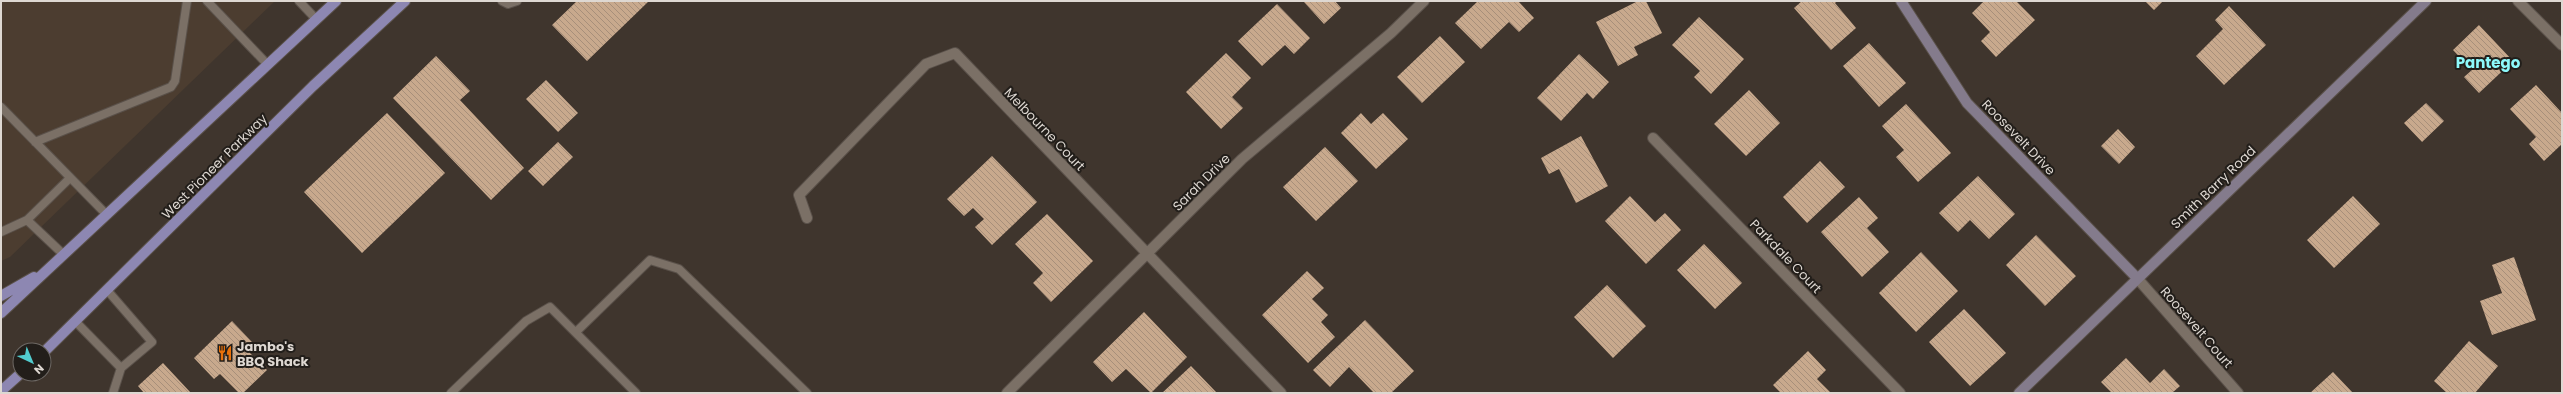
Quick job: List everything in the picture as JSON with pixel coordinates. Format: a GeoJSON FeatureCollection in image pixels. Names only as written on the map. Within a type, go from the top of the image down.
{"type":"FeatureCollection","features":[{"type":"Feature","properties":{"kind":"main road"},"geometry":{"type":"LineString","coordinates":[[1,313],[336,1]]}},
{"type":"Feature","properties":{"kind":"main road","name":"West Pioneer Parkway"},"geometry":{"type":"LineString","coordinates":[[52,344],[313,86],[405,1]]}},
{"type":"Feature","properties":{"kind":"main road"},"geometry":{"type":"LineString","coordinates":[[1,296],[50,268]]}},
{"type":"Feature","properties":{"kind":"main road"},"geometry":{"type":"LineString","coordinates":[[1,391],[12,381]]}},
{"type":"Feature","properties":{"kind":"street","name":"Sarah Drive"},"geometry":{"type":"LineString","coordinates":[[1007,393],[1242,159],[1391,33],[1424,1]]}},
{"type":"Feature","properties":{"kind":"street","name":"Roosevelt Drive"},"geometry":{"type":"LineString","coordinates":[[1901,1],[1968,103],[2136,278]]}},
{"type":"Feature","properties":{"kind":"street","name":"Smith Barry Road"},"geometry":{"type":"LineString","coordinates":[[2019,393],[2136,278],[2426,1]]}},
{"type":"Feature","properties":{"kind":"street"},"geometry":{"type":"LineString","coordinates":[[2518,1],[2562,45]]}},
{"type":"Feature","properties":{"kind":"street","name":"Melbourne Court"},"geometry":{"type":"LineString","coordinates":[[807,218],[799,195],[926,64],[955,53],[1146,255],[1281,393]]}},
{"type":"Feature","properties":{"kind":"street","name":"Parkdale Court"},"geometry":{"type":"LineString","coordinates":[[1653,138],[1900,393]]}},
{"type":"Feature","properties":{"kind":"street","name":"Roosevelt Court"},"geometry":{"type":"LineString","coordinates":[[2136,278],[2238,393]]}},
{"type":"Feature","properties":{"kind":"lane"},"geometry":{"type":"LineString","coordinates":[[35,142],[171,87],[175,81],[187,1]]}},
{"type":"Feature","properties":{"kind":"lane"},"geometry":{"type":"LineString","coordinates":[[207,1],[268,65]]}},
{"type":"Feature","properties":{"kind":"lane"},"geometry":{"type":"LineString","coordinates":[[300,1],[316,19]]}},
{"type":"Feature","properties":{"kind":"lane"},"geometry":{"type":"LineString","coordinates":[[502,1],[508,4],[517,1]]}},
{"type":"Feature","properties":{"kind":"lane"},"geometry":{"type":"LineString","coordinates":[[1,107],[107,215]]}},
{"type":"Feature","properties":{"kind":"lane"},"geometry":{"type":"LineString","coordinates":[[1,232],[27,220],[70,178]]}},
{"type":"Feature","properties":{"kind":"lane"},"geometry":{"type":"LineString","coordinates":[[27,220],[64,254]]}},
{"type":"Feature","properties":{"kind":"lane"},"geometry":{"type":"LineString","coordinates":[[576,332],[650,260],[679,269],[807,393]]}},
{"type":"Feature","properties":{"kind":"lane"},"geometry":{"type":"LineString","coordinates":[[107,290],[152,342],[121,368],[113,393]]}},
{"type":"Feature","properties":{"kind":"lane"},"geometry":{"type":"LineString","coordinates":[[451,393],[526,321],[550,307],[636,393]]}},
{"type":"Feature","properties":{"kind":"lane"},"geometry":{"type":"LineString","coordinates":[[75,321],[121,368]]}},
{"type":"Feature","properties":{"kind":"shaded area"},"geometry":{"type":"Polygon","coordinates":[[[1,1],[275,1],[10,257],[1,261],[1,1]]]}},
{"type":"Feature","properties":{"kind":"building"},"geometry":{"type":"Polygon","coordinates":[[[577,1],[649,1],[587,61],[552,25],[577,1]]]}},
{"type":"Feature","properties":{"kind":"building"},"geometry":{"type":"Polygon","coordinates":[[[1303,1],[1335,1],[1341,8],[1324,24],[1303,1]]]}},
{"type":"Feature","properties":{"kind":"building"},"geometry":{"type":"Polygon","coordinates":[[[1478,1],[1518,1],[1534,18],[1519,32],[1509,22],[1481,49],[1455,23],[1478,1]]]}},
{"type":"Feature","properties":{"kind":"building"},"geometry":{"type":"Polygon","coordinates":[[[1638,1],[1646,1],[1662,33],[1634,47],[1638,55],[1618,66],[1596,22],[1638,1]]]}},
{"type":"Feature","properties":{"kind":"building"},"geometry":{"type":"Polygon","coordinates":[[[1802,1],[1837,1],[1835,3],[1856,28],[1831,50],[1794,8],[1802,1]]]}},
{"type":"Feature","properties":{"kind":"building"},"geometry":{"type":"Polygon","coordinates":[[[1984,1],[2016,1],[2035,20],[1996,57],[1981,41],[1990,32],[1972,13],[1984,1]]]}},
{"type":"Feature","properties":{"kind":"building"},"geometry":{"type":"Polygon","coordinates":[[[2145,1],[2163,1],[2154,10],[2145,1]]]}},
{"type":"Feature","properties":{"kind":"building"},"geometry":{"type":"Polygon","coordinates":[[[1277,4],[1310,38],[1294,54],[1285,45],[1262,66],[1238,41],[1277,4]]]}},
{"type":"Feature","properties":{"kind":"building"},"geometry":{"type":"Polygon","coordinates":[[[2229,6],[2266,45],[2224,85],[2196,56],[2223,29],[2215,20],[2229,6]]]}},
{"type":"Feature","properties":{"kind":"building"},"geometry":{"type":"Polygon","coordinates":[[[1699,17],[1744,59],[1711,94],[1694,77],[1700,71],[1672,45],[1699,17]]]}},
{"type":"Feature","properties":{"kind":"building"},"geometry":{"type":"Polygon","coordinates":[[[2479,25],[2513,61],[2479,93],[2464,77],[2472,70],[2453,50],[2479,25]]]}},
{"type":"Feature","properties":{"kind":"building"},"geometry":{"type":"Polygon","coordinates":[[[1440,36],[1465,62],[1422,103],[1397,77],[1440,36]]]}},
{"type":"Feature","properties":{"kind":"building"},"geometry":{"type":"Polygon","coordinates":[[[1869,43],[1906,83],[1879,107],[1843,66],[1869,43]]]}},
{"type":"Feature","properties":{"kind":"building"},"geometry":{"type":"Polygon","coordinates":[[[1226,53],[1251,78],[1232,97],[1243,108],[1221,129],[1186,92],[1226,53]]]}},
{"type":"Feature","properties":{"kind":"building"},"geometry":{"type":"Polygon","coordinates":[[[1579,54],[1609,82],[1593,99],[1587,93],[1561,121],[1537,98],[1579,54]]]}},
{"type":"Feature","properties":{"kind":"building"},"geometry":{"type":"Polygon","coordinates":[[[436,56],[470,91],[460,100],[524,168],[491,200],[393,98],[436,56]]]}},
{"type":"Feature","properties":{"kind":"building"},"geometry":{"type":"Polygon","coordinates":[[[546,80],[578,113],[558,132],[526,99],[546,80]]]}},
{"type":"Feature","properties":{"kind":"building"},"geometry":{"type":"Polygon","coordinates":[[[2536,85],[2562,113],[2562,144],[2544,161],[2529,144],[2536,137],[2510,109],[2536,85]]]}},
{"type":"Feature","properties":{"kind":"building"},"geometry":{"type":"Polygon","coordinates":[[[1749,90],[1780,123],[1746,156],[1714,124],[1749,90]]]}},
{"type":"Feature","properties":{"kind":"building"},"geometry":{"type":"Polygon","coordinates":[[[2426,103],[2444,121],[2422,142],[2404,123],[2426,103]]]}},
{"type":"Feature","properties":{"kind":"building"},"geometry":{"type":"Polygon","coordinates":[[[1906,104],[1951,153],[1918,182],[1896,157],[1904,150],[1882,126],[1906,104]]]}},
{"type":"Feature","properties":{"kind":"building"},"geometry":{"type":"Polygon","coordinates":[[[387,113],[445,173],[362,253],[304,192],[387,113]]]}},
{"type":"Feature","properties":{"kind":"building"},"geometry":{"type":"Polygon","coordinates":[[[1361,113],[1371,124],[1383,113],[1408,139],[1376,169],[1341,133],[1361,113]]]}},
{"type":"Feature","properties":{"kind":"building"},"geometry":{"type":"Polygon","coordinates":[[[2118,129],[2135,147],[2119,164],[2101,146],[2118,129]]]}},
{"type":"Feature","properties":{"kind":"building"},"geometry":{"type":"Polygon","coordinates":[[[1581,136],[1608,186],[1576,203],[1559,169],[1549,174],[1541,158],[1581,136]]]}},
{"type":"Feature","properties":{"kind":"building"},"geometry":{"type":"Polygon","coordinates":[[[558,142],[573,157],[543,186],[528,171],[558,142]]]}},
{"type":"Feature","properties":{"kind":"building"},"geometry":{"type":"Polygon","coordinates":[[[1325,147],[1358,181],[1316,221],[1283,187],[1325,147]]]}},
{"type":"Feature","properties":{"kind":"building"},"geometry":{"type":"Polygon","coordinates":[[[992,156],[1037,202],[992,245],[975,227],[984,219],[973,208],[964,216],[947,199],[992,156]]]}},
{"type":"Feature","properties":{"kind":"building"},"geometry":{"type":"Polygon","coordinates":[[[1820,161],[1845,187],[1807,223],[1783,197],[1820,161]]]}},
{"type":"Feature","properties":{"kind":"building"},"geometry":{"type":"Polygon","coordinates":[[[1978,176],[2015,214],[1989,239],[1970,220],[1958,232],[1939,213],[1978,176]]]}},
{"type":"Feature","properties":{"kind":"building"},"geometry":{"type":"Polygon","coordinates":[[[1630,196],[1655,222],[1665,213],[1681,230],[1646,264],[1605,221],[1630,196]]]}},
{"type":"Feature","properties":{"kind":"building"},"geometry":{"type":"Polygon","coordinates":[[[2353,196],[2380,224],[2334,268],[2307,240],[2353,196]]]}},
{"type":"Feature","properties":{"kind":"building"},"geometry":{"type":"Polygon","coordinates":[[[1859,197],[1878,218],[1867,228],[1889,252],[1862,277],[1821,232],[1859,197]]]}},
{"type":"Feature","properties":{"kind":"building"},"geometry":{"type":"Polygon","coordinates":[[[1047,214],[1093,261],[1051,302],[1033,283],[1043,273],[1015,244],[1047,214]]]}},
{"type":"Feature","properties":{"kind":"building"},"geometry":{"type":"Polygon","coordinates":[[[2036,235],[2076,276],[2045,306],[2006,265],[2036,235]]]}},
{"type":"Feature","properties":{"kind":"building"},"geometry":{"type":"Polygon","coordinates":[[[1704,244],[1742,283],[1715,309],[1677,270],[1704,244]]]}},
{"type":"Feature","properties":{"kind":"building"},"geometry":{"type":"Polygon","coordinates":[[[1921,252],[1958,291],[1916,332],[1879,293],[1921,252]]]}},
{"type":"Feature","properties":{"kind":"building"},"geometry":{"type":"Polygon","coordinates":[[[2514,257],[2536,320],[2492,335],[2480,301],[2502,293],[2492,265],[2514,257]]]}},
{"type":"Feature","properties":{"kind":"building"},"geometry":{"type":"Polygon","coordinates":[[[1307,271],[1324,288],[1312,299],[1328,315],[1321,322],[1335,337],[1308,363],[1262,315],[1307,271]]]}},
{"type":"Feature","properties":{"kind":"building"},"geometry":{"type":"Polygon","coordinates":[[[1607,285],[1646,326],[1613,358],[1574,317],[1607,285]]]}},
{"type":"Feature","properties":{"kind":"building"},"geometry":{"type":"Polygon","coordinates":[[[1964,309],[2006,353],[1970,386],[1929,342],[1964,309]]]}},
{"type":"Feature","properties":{"kind":"building"},"geometry":{"type":"Polygon","coordinates":[[[1144,312],[1187,357],[1151,393],[1126,369],[1112,382],[1093,362],[1144,312]]]}},
{"type":"Feature","properties":{"kind":"building"},"geometry":{"type":"Polygon","coordinates":[[[1365,320],[1414,371],[1391,393],[1374,393],[1349,367],[1330,387],[1313,370],[1365,320]]]}},
{"type":"Feature","properties":{"kind":"building","name":"Jambo's BBQ Shack"},"geometry":{"type":"Polygon","coordinates":[[[232,321],[252,342],[245,348],[267,370],[243,393],[239,393],[220,374],[214,379],[194,358],[232,321]]]}},
{"type":"Feature","properties":{"kind":"building"},"geometry":{"type":"Polygon","coordinates":[[[2469,341],[2498,366],[2475,393],[2447,393],[2434,381],[2469,341]]]}},
{"type":"Feature","properties":{"kind":"building"},"geometry":{"type":"Polygon","coordinates":[[[1808,351],[1826,370],[1817,379],[1831,393],[1781,393],[1773,385],[1808,351]]]}},
{"type":"Feature","properties":{"kind":"building"},"geometry":{"type":"Polygon","coordinates":[[[2126,358],[2150,383],[2164,369],[2180,386],[2172,393],[2112,393],[2101,382],[2126,358]]]}},
{"type":"Feature","properties":{"kind":"building"},"geometry":{"type":"Polygon","coordinates":[[[163,363],[191,393],[144,393],[138,386],[163,363]]]}},
{"type":"Feature","properties":{"kind":"building"},"geometry":{"type":"Polygon","coordinates":[[[1191,366],[1217,393],[1162,393],[1191,366]]]}},
{"type":"Feature","properties":{"kind":"building"},"geometry":{"type":"Polygon","coordinates":[[[2333,372],[2353,393],[2310,393],[2333,372]]]}},
{"type":"Feature","properties":{"kind":"place","name":"Jambo's BBQ Shack"},"geometry":{"type":"Point","coordinates":[225,353]}},
{"type":"Feature","properties":{"kind":"district","name":"Pantego"},"geometry":{"type":"Point","coordinates":[2488,63]}}]}
